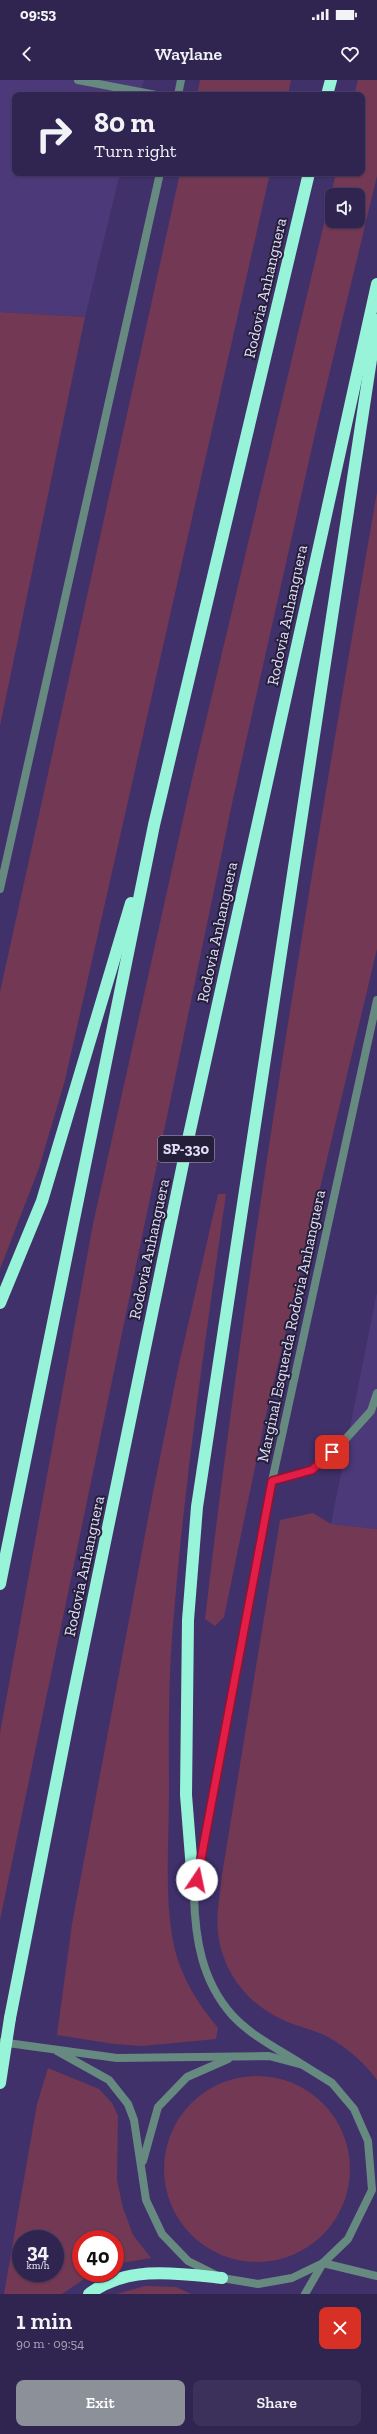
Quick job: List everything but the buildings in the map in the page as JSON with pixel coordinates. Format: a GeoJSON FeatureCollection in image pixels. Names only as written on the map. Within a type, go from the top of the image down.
{"type":"FeatureCollection","features":[{"type":"Feature","properties":{"kind":"highway"},"geometry":{"type":"LineString","coordinates":[[328,92],[331,80]]}},
{"type":"Feature","properties":{"kind":"highway","name":"Rodovia Anhanguera"},"geometry":{"type":"LineString","coordinates":[[0,1584],[154,825],[308,176]]}},
{"type":"Feature","properties":{"kind":"highway","name":"Rodovia Anhanguera"},"geometry":{"type":"LineString","coordinates":[[0,2083],[10,2018],[71,1707],[187,1144],[377,284]]}},
{"type":"Feature","properties":{"kind":"highway"},"geometry":{"type":"LineString","coordinates":[[194,1895],[186,1795],[188,1620],[197,1506],[377,320]]}},
{"type":"Feature","properties":{"kind":"highway"},"geometry":{"type":"LineString","coordinates":[[0,1303],[42,1201],[154,825]]}},
{"type":"Feature","properties":{"kind":"highway"},"geometry":{"type":"LineString","coordinates":[[89,2294],[103,2284],[129,2275],[168,2273],[222,2278]]}},
{"type":"Feature","properties":{"kind":"street"},"geometry":{"type":"LineString","coordinates":[[78,80],[140,92]]}},
{"type":"Feature","properties":{"kind":"street"},"geometry":{"type":"LineString","coordinates":[[179,92],[181,80]]}},
{"type":"Feature","properties":{"kind":"street"},"geometry":{"type":"LineString","coordinates":[[0,889],[159,176]]}},
{"type":"Feature","properties":{"kind":"street","name":"Marginal Esquerda Rodovia Anhanguera"},"geometry":{"type":"LineString","coordinates":[[375,2194],[368,2141],[354,2109],[332,2083],[257,2035],[232,2016],[214,1990],[202,1964],[195,1926],[194,1895],[272,1481],[377,1000]]}},
{"type":"Feature","properties":{"kind":"street"},"geometry":{"type":"LineString","coordinates":[[272,1481],[312,1470],[342,1443],[371,1411],[377,1394]]}},
{"type":"Feature","properties":{"kind":"street"},"geometry":{"type":"LineString","coordinates":[[0,2042],[117,2058],[270,2056],[303,2065]]}},
{"type":"Feature","properties":{"kind":"street"},"geometry":{"type":"LineString","coordinates":[[57,2051],[109,2080],[128,2104],[134,2120],[142,2163],[146,2200],[162,2234],[188,2261],[222,2278],[258,2284],[292,2278],[323,2263],[377,2276]]}},
{"type":"Feature","properties":{"kind":"street"},"geometry":{"type":"LineString","coordinates":[[142,2163],[158,2107],[187,2077],[232,2057]]}},
{"type":"Feature","properties":{"kind":"street"},"geometry":{"type":"LineString","coordinates":[[305,2294],[323,2263],[348,2239],[375,2194]]}},
{"type":"Feature","properties":{"kind":"shaded area"},"geometry":{"type":"Polygon","coordinates":[[[0,80],[144,80],[141,92],[12,92],[12,176],[119,176],[85,317],[0,312],[0,80]]]}},
{"type":"Feature","properties":{"kind":"shaded area"},"geometry":{"type":"Polygon","coordinates":[[[200,80],[291,80],[289,92],[198,92],[200,80]]]}},
{"type":"Feature","properties":{"kind":"shaded area"},"geometry":{"type":"Polygon","coordinates":[[[358,80],[377,80],[377,176],[365,226],[365,188],[332,188],[335,176],[365,176],[365,92],[355,92],[358,80]]]}},
{"type":"Feature","properties":{"kind":"shaded area"},"geometry":{"type":"Polygon","coordinates":[[[179,176],[269,176],[65,1080],[39,1168],[0,1269],[0,992],[179,176]]]}},
{"type":"Feature","properties":{"kind":"shaded area"},"geometry":{"type":"Polygon","coordinates":[[[325,219],[325,228],[364,228],[317,425],[233,799],[0,1920],[0,1733],[93,1224],[192,779],[325,219]]]}},
{"type":"Feature","properties":{"kind":"shaded area"},"geometry":{"type":"Polygon","coordinates":[[[0,312],[85,317],[0,726],[0,312]]]}},
{"type":"Feature","properties":{"kind":"shaded area"},"geometry":{"type":"Polygon","coordinates":[[[377,492],[377,949],[265,1419],[224,1617],[215,1626],[205,1619],[241,1336],[283,1054],[377,492]]]}},
{"type":"Feature","properties":{"kind":"shaded area"},"geometry":{"type":"Polygon","coordinates":[[[218,1194],[226,1194],[188,1472],[172,1639],[169,1697],[168,1889],[174,1946],[181,1969],[197,2000],[218,2028],[216,2039],[142,2046],[114,2044],[57,2035],[72,1924],[154,1487],[179,1364],[218,1194]]]}},
{"type":"Feature","properties":{"kind":"shaded area"},"geometry":{"type":"Polygon","coordinates":[[[377,1292],[377,1529],[331,1524],[377,1292]]]}},
{"type":"Feature","properties":{"kind":"shaded area"},"geometry":{"type":"Polygon","coordinates":[[[313,1513],[331,1524],[377,1529],[377,2080],[360,2061],[339,2043],[324,2035],[276,2017],[251,1999],[241,1988],[226,1963],[218,1933],[221,1881],[280,1520],[313,1513]]]}},
{"type":"Feature","properties":{"kind":"shaded area"},"geometry":{"type":"Polygon","coordinates":[[[48,2068],[99,2089],[112,2103],[118,2116],[117,2180],[123,2208],[133,2235],[151,2258],[124,2262],[124,2230],[72,2230],[72,2282],[80,2282],[62,2294],[4,2294],[12,2248],[12,2282],[64,2282],[64,2230],[15,2230],[37,2104],[48,2068]]]}},
{"type":"Feature","properties":{"kind":"shaded area"},"geometry":{"type":"Polygon","coordinates":[[[257,2076],[284,2080],[301,2087],[316,2097],[329,2110],[339,2125],[346,2142],[350,2169],[346,2196],[339,2213],[329,2228],[316,2241],[301,2251],[284,2258],[257,2262],[230,2258],[213,2251],[198,2241],[185,2228],[175,2213],[168,2196],[164,2169],[168,2142],[175,2125],[185,2110],[198,2097],[213,2087],[230,2080],[257,2076]]]}},
{"type":"Feature","properties":{"kind":"shaded area"},"geometry":{"type":"Polygon","coordinates":[[[145,2286],[176,2287],[191,2294],[117,2294],[145,2286]]]}},
{"type":"Feature","properties":{"kind":"route"},"geometry":{"type":"LineString","coordinates":[[197,1880],[272,1481],[312,1470],[332,1452]]}}]}
